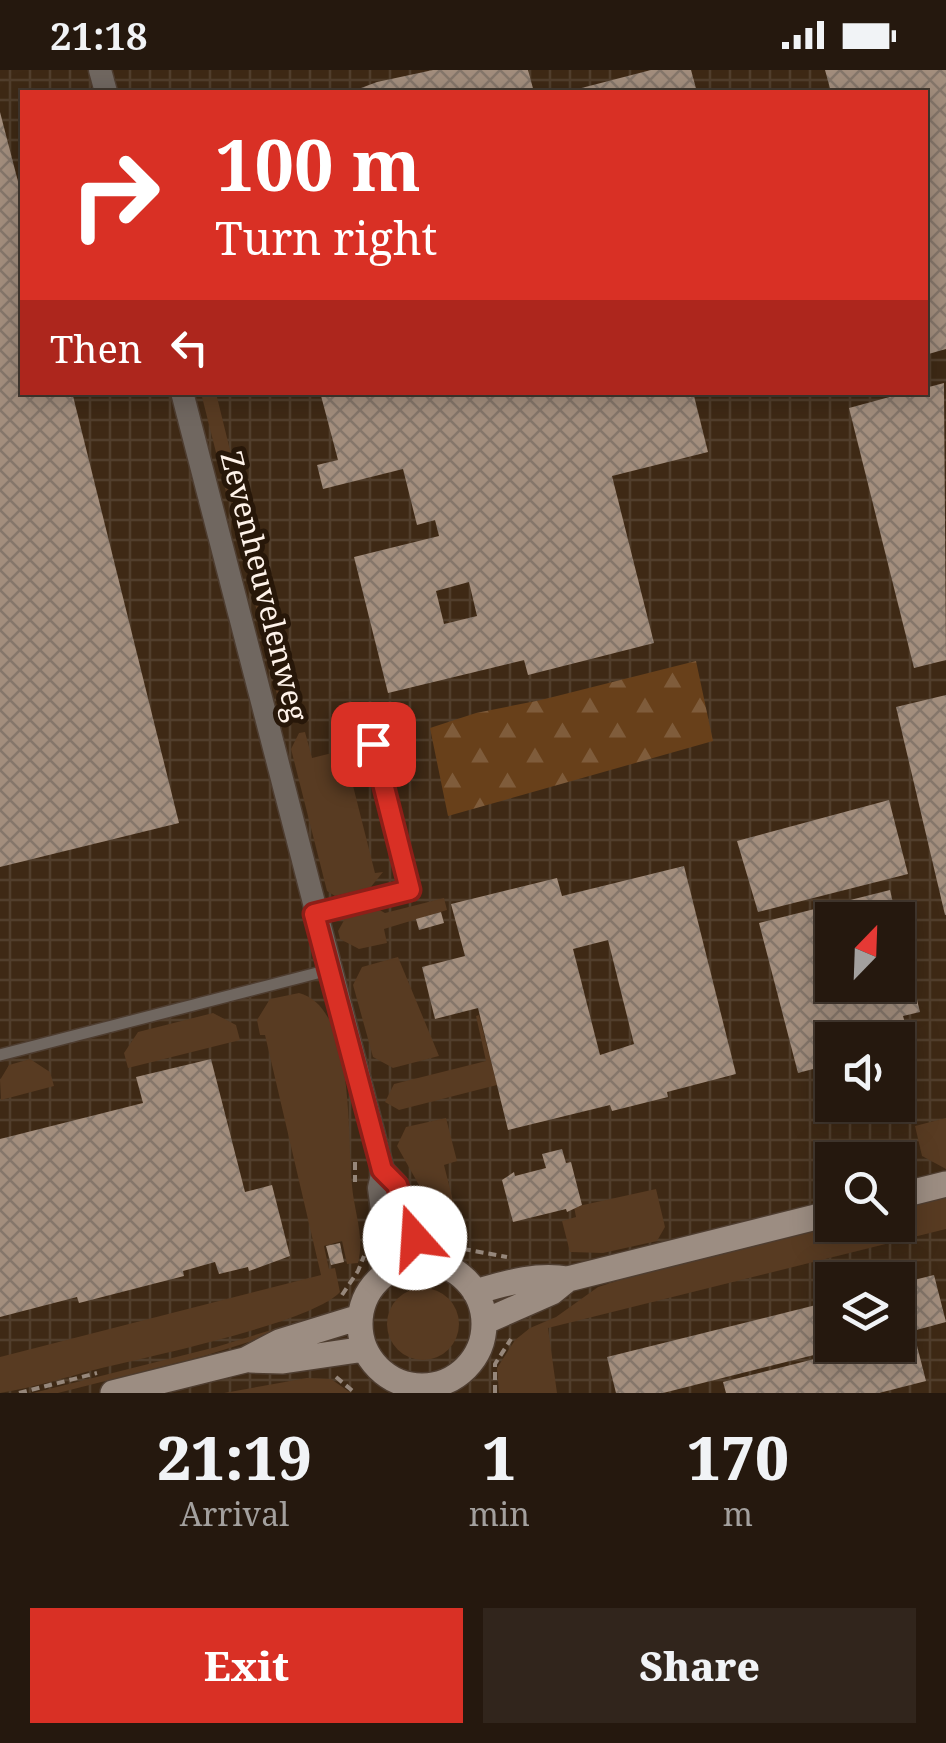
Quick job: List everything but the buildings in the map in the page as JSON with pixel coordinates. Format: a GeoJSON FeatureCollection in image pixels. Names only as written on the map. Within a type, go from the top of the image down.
{"type":"FeatureCollection","features":[{"type":"Feature","properties":{"kind":"street","name":"Zevenheuvelenweg"},"geometry":{"type":"LineString","coordinates":[[183,395],[382,1170],[379,1188],[390,1271]]}},
{"type":"Feature","properties":{"kind":"street","name":"Zevenheuvelenweg"},"geometry":{"type":"LineString","coordinates":[[382,1170],[397,1185],[423,1262]]}},
{"type":"Feature","properties":{"kind":"street"},"geometry":{"type":"LineString","coordinates":[[915,1192],[946,1184]]}},
{"type":"Feature","properties":{"kind":"street"},"geometry":{"type":"LineString","coordinates":[[475,1292],[533,1277],[568,1279],[815,1216]]}},
{"type":"Feature","properties":{"kind":"street"},"geometry":{"type":"LineString","coordinates":[[423,1262],[444,1266],[462,1276],[475,1292],[484,1322],[467,1382],[441,1383],[416,1390],[385,1374],[364,1348],[360,1317],[370,1290],[390,1271],[423,1262]]}},
{"type":"Feature","properties":{"kind":"street"},"geometry":{"type":"LineString","coordinates":[[484,1322],[552,1292],[568,1279]]}},
{"type":"Feature","properties":{"kind":"street"},"geometry":{"type":"LineString","coordinates":[[114,1393],[245,1360],[279,1342],[360,1317]]}},
{"type":"Feature","properties":{"kind":"street"},"geometry":{"type":"LineString","coordinates":[[245,1360],[283,1360],[364,1348]]}},
{"type":"Feature","properties":{"kind":"lane"},"geometry":{"type":"LineString","coordinates":[[314,914],[410,890],[373,744]]}},
{"type":"Feature","properties":{"kind":"lane"},"geometry":{"type":"LineString","coordinates":[[0,1055],[329,970]]}},
{"type":"Feature","properties":{"kind":"path"},"geometry":{"type":"LineString","coordinates":[[337,1301],[364,1255]]}},
{"type":"Feature","properties":{"kind":"path"},"geometry":{"type":"LineString","coordinates":[[334,1376],[355,1393]]}},
{"type":"Feature","properties":{"kind":"shaded area"},"geometry":{"type":"Polygon","coordinates":[[[0,70],[946,70],[946,1393],[0,1393],[0,70]]]}},
{"type":"Feature","properties":{"kind":"shaded area"},"geometry":{"type":"Polygon","coordinates":[[[202,395],[216,395],[245,511],[228,500],[202,395]]]}},
{"type":"Feature","properties":{"kind":"shaded area"},"geometry":{"type":"Polygon","coordinates":[[[260,572],[296,716],[280,707],[251,587],[260,572]]]}},
{"type":"Feature","properties":{"kind":"shaded area"},"geometry":{"type":"Polygon","coordinates":[[[305,732],[312,758],[344,750],[375,873],[383,872],[370,888],[335,896],[327,891],[291,749],[299,733],[305,732]]]}},
{"type":"Feature","properties":{"kind":"shaded area"},"geometry":{"type":"Polygon","coordinates":[[[444,898],[447,910],[384,929],[387,943],[359,949],[340,939],[338,931],[347,915],[376,908],[385,913],[444,898]]]}},
{"type":"Feature","properties":{"kind":"shaded area"},"geometry":{"type":"Polygon","coordinates":[[[398,957],[439,1056],[393,1068],[373,1057],[353,985],[362,967],[398,957]]]}},
{"type":"Feature","properties":{"kind":"shaded area"},"geometry":{"type":"Polygon","coordinates":[[[299,993],[317,1003],[331,1023],[345,1077],[360,1243],[358,1263],[347,1264],[342,1241],[324,1246],[329,1269],[335,1268],[340,1292],[324,1304],[264,1327],[0,1393],[0,1357],[321,1275],[265,1035],[260,1035],[257,1020],[270,999],[299,993]]]}},
{"type":"Feature","properties":{"kind":"shaded area"},"geometry":{"type":"Polygon","coordinates":[[[213,1013],[236,1025],[240,1040],[128,1068],[124,1053],[138,1032],[213,1013]]]}},
{"type":"Feature","properties":{"kind":"shaded area"},"geometry":{"type":"Polygon","coordinates":[[[479,1015],[497,1085],[399,1110],[385,1102],[394,1084],[486,1061],[476,1016],[479,1015]]]}},
{"type":"Feature","properties":{"kind":"shaded area"},"geometry":{"type":"Polygon","coordinates":[[[30,1059],[50,1072],[54,1086],[1,1100],[0,1080],[9,1065],[30,1059]]]}},
{"type":"Feature","properties":{"kind":"shaded area"},"geometry":{"type":"Polygon","coordinates":[[[446,1118],[457,1161],[444,1165],[461,1233],[446,1237],[431,1218],[420,1187],[397,1146],[406,1127],[446,1118]]]}},
{"type":"Feature","properties":{"kind":"shaded area"},"geometry":{"type":"Polygon","coordinates":[[[946,1118],[946,1169],[922,1156],[915,1126],[946,1118]]]}},
{"type":"Feature","properties":{"kind":"shaded area"},"geometry":{"type":"Polygon","coordinates":[[[656,1189],[665,1227],[657,1241],[603,1253],[570,1252],[562,1221],[576,1217],[574,1207],[656,1189]]]}},
{"type":"Feature","properties":{"kind":"shaded area"},"geometry":{"type":"Polygon","coordinates":[[[946,1195],[946,1229],[915,1237],[915,1203],[946,1195]]]}},
{"type":"Feature","properties":{"kind":"shaded area"},"geometry":{"type":"Polygon","coordinates":[[[815,1229],[815,1242],[894,1242],[548,1328],[557,1393],[499,1393],[497,1368],[515,1340],[530,1328],[556,1317],[598,1287],[815,1229]]]}},
{"type":"Feature","properties":{"kind":"shaded area"},"geometry":{"type":"Polygon","coordinates":[[[423,1288],[448,1299],[459,1324],[448,1349],[423,1360],[398,1349],[387,1324],[398,1299],[423,1288]]]}},
{"type":"Feature","properties":{"kind":"shaded area"},"geometry":{"type":"Polygon","coordinates":[[[304,1320],[307,1324],[204,1356],[58,1393],[33,1393],[216,1347],[304,1320]]]}},
{"type":"Feature","properties":{"kind":"shaded area"},"geometry":{"type":"Polygon","coordinates":[[[307,1378],[331,1379],[351,1393],[224,1393],[307,1378]]]}},
{"type":"Feature","properties":{"kind":"green space"},"geometry":{"type":"Polygon","coordinates":[[[696,661],[713,741],[448,816],[430,728],[476,713],[696,661]]]}},
{"type":"Feature","properties":{"kind":"route"},"geometry":{"type":"LineString","coordinates":[[373,744],[410,890],[314,914],[382,1170],[397,1185],[415,1238]]}}]}
